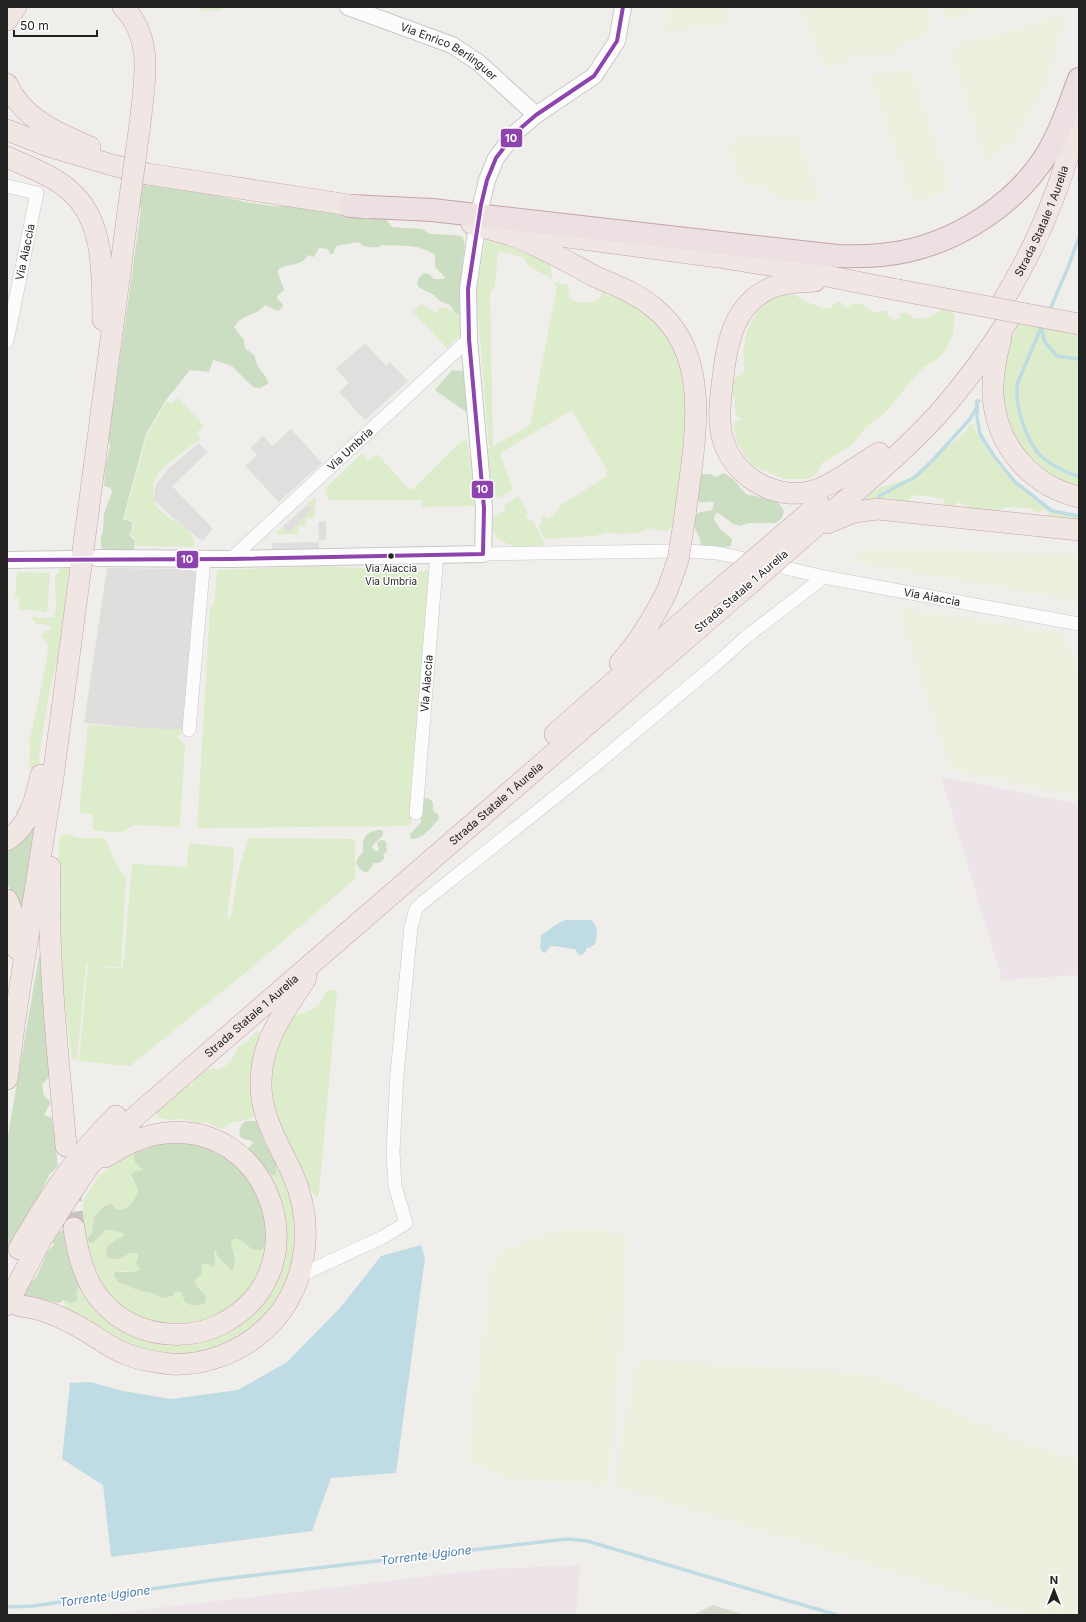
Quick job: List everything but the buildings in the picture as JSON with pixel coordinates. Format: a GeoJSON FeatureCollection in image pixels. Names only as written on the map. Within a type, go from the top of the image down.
{"type":"FeatureCollection","features":[{"type":"Feature","properties":{"kind":"highway"},"geometry":{"type":"LineString","coordinates":[[7,20],[16,7]]}},
{"type":"Feature","properties":{"kind":"highway"},"geometry":{"type":"LineString","coordinates":[[7,1079],[53,777],[140,124],[144,75],[144,45],[139,29],[123,7]]}},
{"type":"Feature","properties":{"kind":"highway"},"geometry":{"type":"LineString","coordinates":[[350,206],[432,210],[837,256],[871,256],[907,251],[927,246],[962,231],[998,208],[1011,196],[1035,171],[1049,151],[1063,121],[1079,79]]}},
{"type":"Feature","properties":{"kind":"highway"},"geometry":{"type":"LineString","coordinates":[[7,84],[14,97],[29,114],[53,131],[99,150],[199,182]]}},
{"type":"Feature","properties":{"kind":"highway","name":"Strada Statale 1 Aurelia"},"geometry":{"type":"LineString","coordinates":[[13,1305],[42,1238],[72,1191],[89,1166],[137,1115],[738,594],[799,535],[922,410],[1005,314],[1019,275],[1048,212],[1063,171],[1079,114]]}},
{"type":"Feature","properties":{"kind":"highway"},"geometry":{"type":"LineString","coordinates":[[7,130],[48,146],[112,165],[199,182],[350,206],[476,221],[718,258],[848,280],[1079,324]]}},
{"type":"Feature","properties":{"kind":"highway"},"geometry":{"type":"LineString","coordinates":[[7,157],[53,179],[69,190],[85,208],[93,221],[101,266],[105,382]]}},
{"type":"Feature","properties":{"kind":"highway","name":"Strada Statale 1 Aurelia"},"geometry":{"type":"LineString","coordinates":[[7,1273],[37,1217],[53,1192],[76,1160],[105,1127],[708,600],[799,535],[873,476],[933,419],[975,370],[1005,314],[1043,259],[1059,223],[1079,166]]}},
{"type":"Feature","properties":{"kind":"highway"},"geometry":{"type":"LineString","coordinates":[[476,221],[512,236],[632,294],[655,308],[673,328],[684,348],[691,367],[696,401],[685,516],[678,560],[667,591],[649,625],[635,646],[580,711]]}},
{"type":"Feature","properties":{"kind":"highway"},"geometry":{"type":"LineString","coordinates":[[848,280],[806,281],[773,287],[754,300],[744,310],[735,324],[727,345],[721,395],[721,432],[726,448],[737,467],[766,488],[789,493],[819,489],[879,453]]}},
{"type":"Feature","properties":{"kind":"highway"},"geometry":{"type":"LineString","coordinates":[[1005,314],[994,374],[994,395],[997,420],[1006,442],[1018,460],[1035,477],[1056,490],[1079,497]]}},
{"type":"Feature","properties":{"kind":"highway"},"geometry":{"type":"LineString","coordinates":[[799,535],[854,512],[878,509],[1079,530]]}},
{"type":"Feature","properties":{"kind":"highway"},"geometry":{"type":"LineString","coordinates":[[7,840],[22,828],[29,815],[38,787],[54,715],[64,687]]}},
{"type":"Feature","properties":{"kind":"highway"},"geometry":{"type":"LineString","coordinates":[[53,777],[49,898],[51,957],[66,1146]]}},
{"type":"Feature","properties":{"kind":"highway"},"geometry":{"type":"LineString","coordinates":[[7,900],[13,912],[16,926],[16,1012]]}},
{"type":"Feature","properties":{"kind":"highway"},"geometry":{"type":"LineString","coordinates":[[13,1305],[31,1307],[51,1313],[81,1328],[125,1354],[172,1364],[195,1363],[214,1359],[232,1352],[247,1344],[273,1322],[290,1298],[299,1276],[305,1243],[306,1225],[298,1187],[275,1139],[264,1110],[261,1098],[261,1074],[266,1046],[270,1035],[318,959]]}},
{"type":"Feature","properties":{"kind":"highway"},"geometry":{"type":"LineString","coordinates":[[74,1228],[76,1246],[84,1272],[97,1297],[122,1319],[138,1327],[158,1333],[182,1335],[195,1333],[211,1329],[228,1321],[250,1303],[260,1291],[273,1262],[276,1246],[276,1224],[268,1195],[260,1179],[246,1161],[219,1142],[191,1134],[159,1134],[125,1145],[89,1166]]}},
{"type":"Feature","properties":{"kind":"street","name":"Via Enrico Berlinguer"},"geometry":{"type":"LineString","coordinates":[[348,7],[452,45],[479,64],[536,116]]}},
{"type":"Feature","properties":{"kind":"street"},"geometry":{"type":"LineString","coordinates":[[483,554],[484,508],[469,339],[468,289],[476,221],[487,180],[496,158],[515,133],[536,116],[594,76],[617,41],[623,7]]}},
{"type":"Feature","properties":{"kind":"street","name":"Via Aiaccia"},"geometry":{"type":"LineString","coordinates":[[7,186],[37,192],[7,341]]}},
{"type":"Feature","properties":{"kind":"street","name":"Via Umbria"},"geometry":{"type":"LineString","coordinates":[[231,559],[469,339]]}},
{"type":"Feature","properties":{"kind":"street"},"geometry":{"type":"LineString","coordinates":[[97,558],[231,559],[672,551]]}},
{"type":"Feature","properties":{"kind":"street"},"geometry":{"type":"LineString","coordinates":[[686,551],[717,553],[741,558]]}},
{"type":"Feature","properties":{"kind":"street","name":"Via Aiaccia"},"geometry":{"type":"LineString","coordinates":[[416,813],[437,555]]}},
{"type":"Feature","properties":{"kind":"street"},"geometry":{"type":"LineString","coordinates":[[7,560],[72,559]]}},
{"type":"Feature","properties":{"kind":"street"},"geometry":{"type":"LineString","coordinates":[[189,730],[204,559]]}},
{"type":"Feature","properties":{"kind":"street","name":"Via Aiaccia"},"geometry":{"type":"LineString","coordinates":[[786,568],[824,577],[1079,624]]}},
{"type":"Feature","properties":{"kind":"street"},"geometry":{"type":"LineString","coordinates":[[299,1276],[383,1237],[406,1222],[395,1186],[393,1152],[397,1074],[407,962],[411,926],[416,909],[422,902],[599,762],[746,637],[824,577]]}},
{"type":"Feature","properties":{"kind":"shaded area"},"geometry":{"type":"Polygon","coordinates":[[[365,343],[386,366],[390,362],[408,381],[365,420],[339,392],[349,383],[336,369],[365,343]]]}},
{"type":"Feature","properties":{"kind":"shaded area"},"geometry":{"type":"Polygon","coordinates":[[[291,429],[322,463],[279,502],[245,466],[257,455],[250,448],[263,436],[272,446],[291,429]]]}},
{"type":"Feature","properties":{"kind":"shaded area"},"geometry":{"type":"Polygon","coordinates":[[[199,443],[208,452],[172,486],[213,529],[202,541],[172,517],[154,500],[155,486],[168,469],[199,443]]]}},
{"type":"Feature","properties":{"kind":"shaded area"},"geometry":{"type":"Polygon","coordinates":[[[308,504],[313,509],[288,533],[282,527],[308,504]]]}},
{"type":"Feature","properties":{"kind":"shaded area"},"geometry":{"type":"Polygon","coordinates":[[[326,521],[326,540],[319,541],[318,522],[326,521]]]}},
{"type":"Feature","properties":{"kind":"shaded area"},"geometry":{"type":"Polygon","coordinates":[[[319,542],[319,549],[272,550],[272,543],[319,542]]]}},
{"type":"Feature","properties":{"kind":"shaded area"},"geometry":{"type":"Polygon","coordinates":[[[107,568],[191,569],[197,575],[185,732],[84,723],[107,568]]]}},
{"type":"Feature","properties":{"kind":"shaded area"},"geometry":{"type":"Polygon","coordinates":[[[941,777],[1079,804],[1079,975],[1002,980],[941,777]]]}},
{"type":"Feature","properties":{"kind":"shaded area"},"geometry":{"type":"Polygon","coordinates":[[[580,1565],[576,1615],[98,1615],[489,1569],[580,1565]]]}},
{"type":"Feature","properties":{"kind":"shaded area"},"geometry":{"type":"Polygon","coordinates":[[[713,1605],[745,1615],[693,1615],[713,1605]]]}},
{"type":"Feature","properties":{"kind":"green space"},"geometry":{"type":"Polygon","coordinates":[[[201,7],[222,7],[222,10],[201,11],[201,7]]]}},
{"type":"Feature","properties":{"kind":"green space"},"geometry":{"type":"Polygon","coordinates":[[[669,7],[728,7],[725,27],[705,26],[666,33],[669,7]]]}},
{"type":"Feature","properties":{"kind":"green space"},"geometry":{"type":"Polygon","coordinates":[[[799,7],[927,7],[931,17],[930,34],[899,46],[892,55],[860,55],[826,69],[799,7]]]}},
{"type":"Feature","properties":{"kind":"green space"},"geometry":{"type":"Polygon","coordinates":[[[942,7],[975,7],[977,11],[948,23],[942,7]]]}},
{"type":"Feature","properties":{"kind":"green space"},"geometry":{"type":"Polygon","coordinates":[[[1065,13],[1048,81],[1014,141],[986,162],[952,56],[959,43],[978,35],[988,38],[1065,13]]]}},
{"type":"Feature","properties":{"kind":"green space"},"geometry":{"type":"Polygon","coordinates":[[[897,69],[912,72],[949,186],[945,192],[913,203],[870,76],[897,69]]]}},
{"type":"Feature","properties":{"kind":"green space"},"geometry":{"type":"Polygon","coordinates":[[[747,133],[762,138],[796,135],[822,204],[779,199],[768,190],[740,182],[727,144],[747,133]]]}},
{"type":"Feature","properties":{"kind":"green space"},"geometry":{"type":"Polygon","coordinates":[[[143,181],[148,186],[149,184],[207,193],[245,202],[384,217],[392,227],[422,229],[430,234],[455,235],[463,237],[465,246],[462,261],[465,268],[459,295],[463,302],[462,314],[455,313],[450,305],[441,302],[434,295],[418,287],[418,279],[424,273],[429,274],[434,279],[443,279],[445,277],[435,267],[435,255],[429,251],[416,247],[382,245],[378,247],[371,247],[363,246],[358,242],[336,246],[333,254],[330,254],[328,249],[319,248],[314,257],[308,255],[302,262],[286,266],[278,270],[284,290],[277,296],[277,299],[283,304],[282,308],[278,311],[265,305],[257,312],[242,319],[234,327],[244,340],[245,348],[255,356],[257,365],[266,378],[268,384],[260,388],[253,387],[232,366],[213,360],[209,372],[190,370],[166,400],[146,434],[123,519],[132,522],[132,529],[129,535],[135,541],[134,551],[107,555],[101,547],[101,538],[104,514],[112,492],[111,488],[104,486],[106,463],[110,446],[108,435],[110,412],[113,408],[141,210],[138,191],[143,181]]]}},
{"type":"Feature","properties":{"kind":"green space"},"geometry":{"type":"Polygon","coordinates":[[[486,236],[550,259],[552,279],[529,266],[523,257],[498,251],[495,286],[490,293],[493,446],[530,425],[557,287],[553,282],[568,285],[569,297],[572,300],[582,303],[597,301],[602,295],[602,285],[606,287],[606,296],[622,298],[637,304],[679,348],[689,408],[674,524],[667,532],[649,528],[638,533],[618,534],[608,532],[594,536],[544,539],[539,527],[541,517],[543,515],[547,519],[554,516],[560,506],[607,476],[607,470],[572,410],[500,453],[513,489],[500,497],[494,497],[490,493],[487,449],[492,447],[489,446],[476,291],[486,236]]]}},
{"type":"Feature","properties":{"kind":"green space"},"geometry":{"type":"Polygon","coordinates":[[[785,295],[796,295],[802,300],[822,308],[830,309],[836,302],[841,302],[845,308],[850,306],[852,303],[862,304],[874,313],[886,310],[889,316],[895,320],[900,319],[899,314],[902,313],[908,314],[913,321],[914,318],[927,318],[943,309],[949,309],[955,316],[953,334],[945,351],[937,359],[924,367],[887,411],[865,428],[852,445],[822,463],[816,474],[808,479],[784,479],[753,466],[737,443],[733,424],[734,422],[742,419],[735,413],[735,399],[731,392],[733,380],[745,371],[743,351],[747,330],[758,311],[768,301],[785,295]]]}},
{"type":"Feature","properties":{"kind":"green space"},"geometry":{"type":"Polygon","coordinates":[[[421,304],[437,313],[439,308],[447,308],[463,316],[464,331],[447,348],[412,311],[421,304]]]}},
{"type":"Feature","properties":{"kind":"green space"},"geometry":{"type":"Polygon","coordinates":[[[1020,321],[1079,332],[1079,490],[1054,481],[1017,447],[999,401],[1007,349],[1020,321]]]}},
{"type":"Feature","properties":{"kind":"green space"},"geometry":{"type":"Polygon","coordinates":[[[452,370],[465,371],[468,405],[466,412],[435,390],[452,370]]]}},
{"type":"Feature","properties":{"kind":"green space"},"geometry":{"type":"Polygon","coordinates":[[[178,398],[204,426],[196,433],[201,438],[162,469],[155,480],[153,495],[156,505],[160,510],[185,528],[191,535],[194,540],[195,547],[137,546],[134,537],[130,534],[133,529],[133,521],[124,519],[147,435],[167,401],[171,404],[178,398]]]}},
{"type":"Feature","properties":{"kind":"green space"},"geometry":{"type":"Polygon","coordinates":[[[972,424],[979,437],[997,462],[1029,495],[1055,511],[1079,517],[1079,520],[1067,518],[1060,521],[1047,517],[1049,513],[1045,510],[1038,513],[1030,508],[1004,507],[999,512],[969,510],[967,506],[959,502],[954,506],[949,507],[945,505],[944,499],[920,495],[912,496],[908,505],[895,504],[889,498],[865,501],[868,496],[879,488],[910,478],[924,468],[936,455],[963,435],[969,425],[972,424]]]}},
{"type":"Feature","properties":{"kind":"green space"},"geometry":{"type":"Polygon","coordinates":[[[467,440],[476,503],[474,506],[422,507],[421,500],[328,500],[325,489],[362,453],[369,461],[377,454],[409,489],[413,489],[461,441],[467,440]]]}},
{"type":"Feature","properties":{"kind":"green space"},"geometry":{"type":"Polygon","coordinates":[[[724,473],[733,479],[746,494],[759,497],[772,497],[784,511],[782,518],[776,523],[749,523],[740,526],[733,524],[720,514],[716,513],[714,519],[720,529],[732,539],[731,546],[701,546],[700,539],[693,524],[695,515],[700,512],[712,510],[714,503],[710,501],[701,503],[695,499],[701,474],[711,474],[715,477],[724,473]]]}},
{"type":"Feature","properties":{"kind":"green space"},"geometry":{"type":"Polygon","coordinates":[[[518,496],[528,513],[526,517],[529,520],[533,520],[545,545],[518,547],[503,542],[495,535],[492,526],[494,515],[496,517],[505,509],[504,506],[518,496]]]}},
{"type":"Feature","properties":{"kind":"green space"},"geometry":{"type":"Polygon","coordinates":[[[314,498],[316,499],[314,518],[306,518],[306,526],[298,526],[298,534],[275,534],[282,527],[288,533],[313,509],[308,503],[314,498]]]}},
{"type":"Feature","properties":{"kind":"green space"},"geometry":{"type":"Polygon","coordinates":[[[876,548],[918,548],[1079,555],[1079,602],[855,562],[857,555],[876,548]]]}},
{"type":"Feature","properties":{"kind":"green space"},"geometry":{"type":"Polygon","coordinates":[[[63,565],[69,565],[69,568],[59,654],[50,690],[39,755],[40,762],[36,771],[34,785],[17,816],[16,811],[23,802],[32,770],[30,767],[29,744],[48,649],[48,644],[41,635],[51,628],[50,625],[36,624],[32,618],[34,616],[38,618],[54,617],[56,610],[55,576],[63,565]]]}},
{"type":"Feature","properties":{"kind":"green space"},"geometry":{"type":"Polygon","coordinates":[[[322,566],[419,571],[423,573],[425,569],[431,570],[433,578],[411,824],[408,826],[197,828],[210,607],[214,605],[217,570],[322,566]]]}},
{"type":"Feature","properties":{"kind":"green space"},"geometry":{"type":"Polygon","coordinates":[[[17,572],[50,573],[47,612],[19,609],[19,598],[15,597],[17,572]]]}},
{"type":"Feature","properties":{"kind":"green space"},"geometry":{"type":"Polygon","coordinates":[[[898,608],[1058,632],[1066,637],[1079,678],[1079,796],[951,770],[898,608]]]}},
{"type":"Feature","properties":{"kind":"green space"},"geometry":{"type":"Polygon","coordinates":[[[88,725],[184,730],[177,738],[185,744],[180,827],[134,825],[121,833],[93,830],[93,815],[79,812],[88,725]]]}},
{"type":"Feature","properties":{"kind":"green space"},"geometry":{"type":"Polygon","coordinates":[[[425,798],[433,802],[433,811],[438,814],[439,819],[423,835],[411,839],[410,834],[421,823],[420,813],[423,799],[425,798]]]}},
{"type":"Feature","properties":{"kind":"green space"},"geometry":{"type":"Polygon","coordinates":[[[39,811],[21,918],[7,882],[7,851],[10,847],[16,847],[39,811]]]}},
{"type":"Feature","properties":{"kind":"green space"},"geometry":{"type":"Polygon","coordinates":[[[383,831],[383,835],[372,846],[374,851],[378,851],[379,849],[377,843],[383,840],[386,842],[387,851],[383,855],[385,858],[379,863],[374,863],[368,872],[364,872],[356,863],[363,852],[364,839],[371,832],[383,831]]]}},
{"type":"Feature","properties":{"kind":"green space"},"geometry":{"type":"Polygon","coordinates":[[[66,834],[81,838],[103,838],[107,842],[122,874],[126,877],[121,967],[86,965],[77,1060],[72,1059],[64,1001],[57,872],[60,837],[66,834]]]}},
{"type":"Feature","properties":{"kind":"green space"},"geometry":{"type":"Polygon","coordinates":[[[248,838],[355,839],[355,879],[256,964],[130,1066],[79,1061],[88,965],[123,969],[132,864],[187,867],[189,843],[234,848],[233,871],[227,917],[231,917],[238,874],[248,838]]]}},
{"type":"Feature","properties":{"kind":"green space"},"geometry":{"type":"Polygon","coordinates":[[[39,956],[43,958],[49,1077],[42,1085],[44,1096],[51,1102],[44,1115],[52,1118],[58,1166],[49,1175],[39,1197],[7,1251],[7,1141],[39,956]]]}},
{"type":"Feature","properties":{"kind":"green space"},"geometry":{"type":"Polygon","coordinates":[[[328,990],[334,990],[337,992],[319,1194],[316,1197],[307,1185],[276,1117],[271,1099],[271,1055],[283,1029],[291,1023],[292,1018],[314,1008],[319,1004],[328,990]]]}},
{"type":"Feature","properties":{"kind":"green space"},"geometry":{"type":"Polygon","coordinates":[[[256,1031],[260,1032],[250,1084],[256,1113],[253,1116],[229,1124],[220,1129],[207,1122],[195,1123],[183,1119],[168,1120],[160,1118],[154,1110],[186,1086],[190,1086],[205,1069],[219,1069],[224,1067],[232,1059],[239,1046],[247,1042],[256,1031]]]}},
{"type":"Feature","properties":{"kind":"green space"},"geometry":{"type":"Polygon","coordinates":[[[246,1121],[258,1121],[265,1144],[270,1149],[276,1160],[276,1176],[261,1172],[245,1151],[253,1143],[252,1141],[241,1138],[240,1135],[239,1131],[246,1121]]]}},
{"type":"Feature","properties":{"kind":"green space"},"geometry":{"type":"Polygon","coordinates":[[[191,1140],[220,1152],[245,1170],[269,1220],[265,1245],[261,1250],[251,1249],[237,1239],[231,1241],[235,1260],[232,1271],[217,1255],[216,1250],[214,1251],[215,1266],[212,1267],[206,1263],[201,1265],[201,1273],[195,1280],[195,1283],[206,1296],[205,1303],[200,1305],[187,1303],[181,1292],[175,1292],[172,1296],[162,1298],[152,1293],[140,1291],[118,1282],[114,1276],[115,1272],[133,1272],[140,1270],[136,1263],[139,1255],[137,1253],[115,1259],[106,1257],[107,1247],[114,1241],[124,1236],[124,1234],[106,1230],[94,1242],[90,1243],[87,1240],[92,1232],[94,1217],[104,1206],[112,1204],[117,1210],[121,1210],[131,1204],[136,1197],[138,1189],[131,1175],[134,1172],[143,1170],[135,1162],[134,1155],[137,1151],[147,1149],[155,1143],[191,1140]]]}},
{"type":"Feature","properties":{"kind":"green space"},"geometry":{"type":"Polygon","coordinates":[[[137,1151],[135,1153],[143,1171],[137,1171],[132,1179],[138,1189],[136,1198],[129,1206],[93,1220],[92,1232],[87,1240],[98,1239],[106,1230],[124,1234],[124,1237],[119,1238],[105,1254],[110,1259],[129,1255],[132,1252],[139,1255],[140,1270],[133,1272],[120,1271],[124,1285],[133,1287],[140,1291],[152,1293],[162,1298],[174,1292],[181,1292],[184,1300],[203,1291],[196,1287],[195,1280],[202,1272],[201,1265],[206,1263],[212,1267],[215,1264],[213,1256],[214,1251],[216,1250],[220,1258],[230,1269],[235,1256],[231,1241],[242,1240],[251,1249],[265,1245],[269,1250],[251,1293],[215,1319],[169,1329],[121,1311],[87,1267],[83,1225],[83,1201],[97,1178],[115,1163],[137,1151]]]}},
{"type":"Feature","properties":{"kind":"green space"},"geometry":{"type":"Polygon","coordinates":[[[276,1160],[291,1196],[296,1217],[294,1268],[279,1298],[252,1328],[232,1340],[208,1351],[169,1357],[143,1350],[113,1339],[66,1311],[64,1300],[68,1302],[80,1285],[114,1323],[232,1328],[243,1320],[264,1299],[279,1274],[283,1260],[285,1246],[283,1229],[261,1172],[276,1176],[276,1160]]]}},
{"type":"Feature","properties":{"kind":"green space"},"geometry":{"type":"Polygon","coordinates":[[[64,1229],[74,1266],[75,1276],[80,1282],[76,1293],[78,1300],[70,1303],[64,1300],[59,1303],[44,1300],[40,1302],[23,1300],[29,1285],[37,1276],[48,1251],[54,1245],[53,1241],[58,1233],[64,1229]]]}},
{"type":"Feature","properties":{"kind":"green space"},"geometry":{"type":"Polygon","coordinates":[[[600,1229],[627,1237],[622,1344],[614,1421],[616,1424],[608,1481],[605,1486],[567,1482],[508,1479],[466,1461],[492,1266],[498,1255],[509,1247],[559,1230],[600,1229]]]}},
{"type":"Feature","properties":{"kind":"green space"},"geometry":{"type":"Polygon","coordinates":[[[640,1359],[866,1373],[883,1379],[1022,1442],[1079,1460],[1079,1615],[1027,1615],[807,1544],[618,1488],[614,1483],[622,1430],[626,1419],[633,1374],[640,1359]]]}},
{"type":"Feature","properties":{"kind":"water"},"geometry":{"type":"Polygon","coordinates":[[[566,920],[591,920],[597,931],[595,944],[587,948],[584,954],[579,955],[575,949],[554,946],[551,946],[545,953],[542,952],[540,948],[541,935],[566,920]]]}},
{"type":"Feature","properties":{"kind":"water"},"geometry":{"type":"Polygon","coordinates":[[[421,1245],[425,1258],[396,1473],[331,1478],[312,1531],[111,1557],[103,1485],[62,1459],[70,1383],[90,1382],[123,1391],[171,1399],[238,1390],[287,1362],[340,1308],[381,1256],[421,1245]]]}},
{"type":"Feature","properties":{"kind":"waterway"},"geometry":{"type":"LineString","coordinates":[[1049,312],[1079,237]]}},
{"type":"Feature","properties":{"kind":"waterway"},"geometry":{"type":"LineString","coordinates":[[1043,323],[1018,382],[1017,391],[1019,412],[1027,433],[1037,452],[1051,464],[1079,477]]}},
{"type":"Feature","properties":{"kind":"waterway"},"geometry":{"type":"LineString","coordinates":[[1041,328],[1045,342],[1057,356],[1079,359]]}},
{"type":"Feature","properties":{"kind":"waterway"},"geometry":{"type":"LineString","coordinates":[[979,401],[977,401],[977,418],[980,434],[994,456],[1015,482],[1052,511],[1079,516]]}},
{"type":"Feature","properties":{"kind":"waterway"},"geometry":{"type":"LineString","coordinates":[[879,496],[915,477],[933,460],[970,419],[977,407]]}},
{"type":"Feature","properties":{"kind":"waterway","name":"Torrente Ugione"},"geometry":{"type":"LineString","coordinates":[[7,1607],[33,1606],[214,1580],[567,1539],[587,1541],[837,1615]]}},
{"type":"Feature","properties":{"kind":"tunnel"},"geometry":{"type":"LineString","coordinates":[[69,1181],[74,1228]]}},
{"type":"Feature","properties":{"kind":"transit line","name":"10"},"geometry":{"type":"LineString","coordinates":[[7,560],[231,559],[483,554],[484,508],[469,339],[468,289],[481,205],[487,180],[496,158],[515,133],[536,115],[594,76],[617,41],[623,7]]}},
{"type":"Feature","properties":{"kind":"place","name":"Via Aiaccia Via Umbria"},"geometry":{"type":"Point","coordinates":[391,556]}}]}
